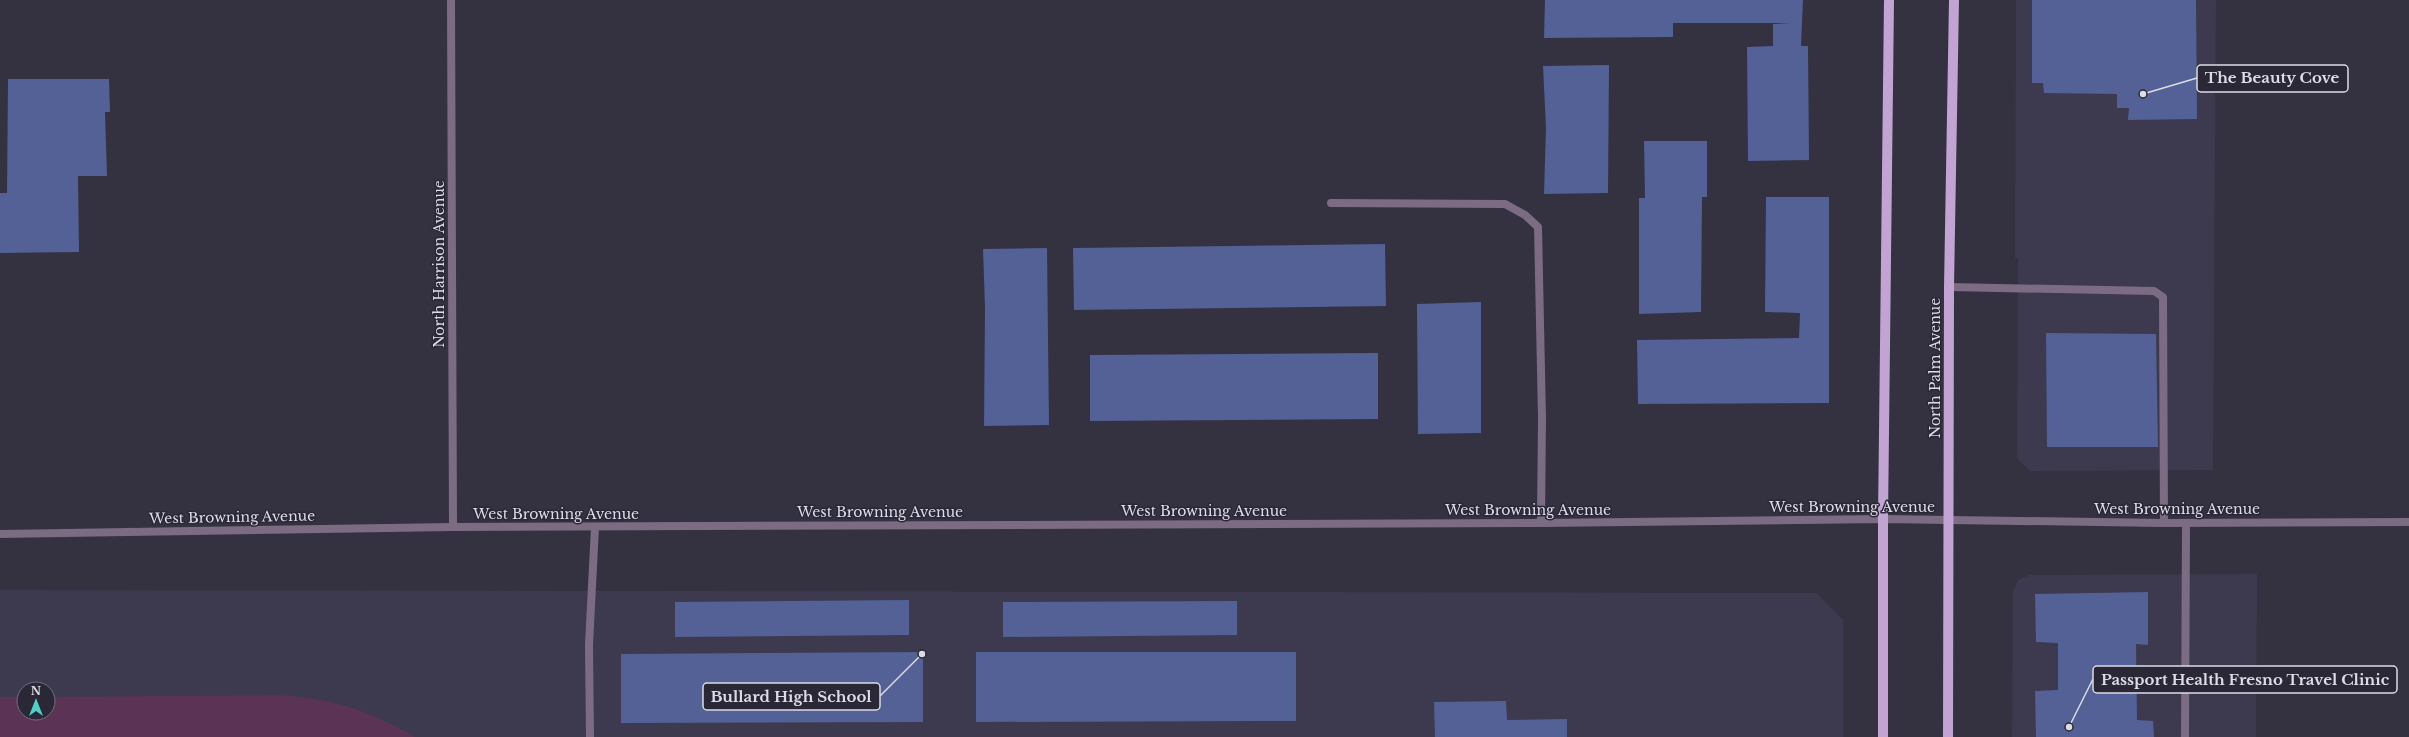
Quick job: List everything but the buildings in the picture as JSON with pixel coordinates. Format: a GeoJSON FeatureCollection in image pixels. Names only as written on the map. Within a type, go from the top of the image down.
{"type":"FeatureCollection","features":[{"type":"Feature","properties":{"kind":"main road"},"geometry":{"type":"LineString","coordinates":[[1883,737],[1883,519],[1889,0]]}},
{"type":"Feature","properties":{"kind":"main road","name":"North Palm Avenue"},"geometry":{"type":"LineString","coordinates":[[1948,737],[1949,287],[1954,0]]}},
{"type":"Feature","properties":{"kind":"street","name":"North Harrison Avenue"},"geometry":{"type":"LineString","coordinates":[[451,0],[453,528]]}},
{"type":"Feature","properties":{"kind":"street"},"geometry":{"type":"LineString","coordinates":[[1331,203],[1505,204],[1525,215],[1538,227],[1542,418],[1541,523]]}},
{"type":"Feature","properties":{"kind":"street"},"geometry":{"type":"LineString","coordinates":[[1949,287],[2154,291],[2163,297],[2164,523]]}},
{"type":"Feature","properties":{"kind":"street","name":"West Browning Avenue"},"geometry":{"type":"LineString","coordinates":[[0,534],[453,528],[1541,523],[1883,519],[2164,523],[2409,522]]}},
{"type":"Feature","properties":{"kind":"street"},"geometry":{"type":"LineString","coordinates":[[2186,523],[2186,737]]}},
{"type":"Feature","properties":{"kind":"street"},"geometry":{"type":"LineString","coordinates":[[590,737],[589,646],[595,528]]}},
{"type":"Feature","properties":{"kind":"shaded area"},"geometry":{"type":"Polygon","coordinates":[[[2016,0],[2216,0],[2213,470],[2030,471],[2017,458],[2018,258],[2015,258],[2016,0]]]}},
{"type":"Feature","properties":{"kind":"shaded area"},"geometry":{"type":"Polygon","coordinates":[[[2257,574],[2256,737],[2012,737],[2013,591],[2018,580],[2030,575],[2257,574]]]}},
{"type":"Feature","properties":{"kind":"shaded area"},"geometry":{"type":"Polygon","coordinates":[[[0,590],[1817,593],[1843,620],[1843,737],[0,737],[0,590]]]}},
{"type":"Feature","properties":{"kind":"shaded area"},"geometry":{"type":"Polygon","coordinates":[[[278,695],[316,699],[365,712],[398,727],[415,737],[0,737],[0,697],[16,697],[16,721],[56,721],[56,697],[278,695]]]}},
{"type":"Feature","properties":{"kind":"place","name":"The Beauty Cove"},"geometry":{"type":"Point","coordinates":[2143,94]}},
{"type":"Feature","properties":{"kind":"place","name":"Bullard High School"},"geometry":{"type":"Point","coordinates":[922,654]}},
{"type":"Feature","properties":{"kind":"place","name":"Passport Health Fresno Travel Clinic"},"geometry":{"type":"Point","coordinates":[2069,727]}}]}
